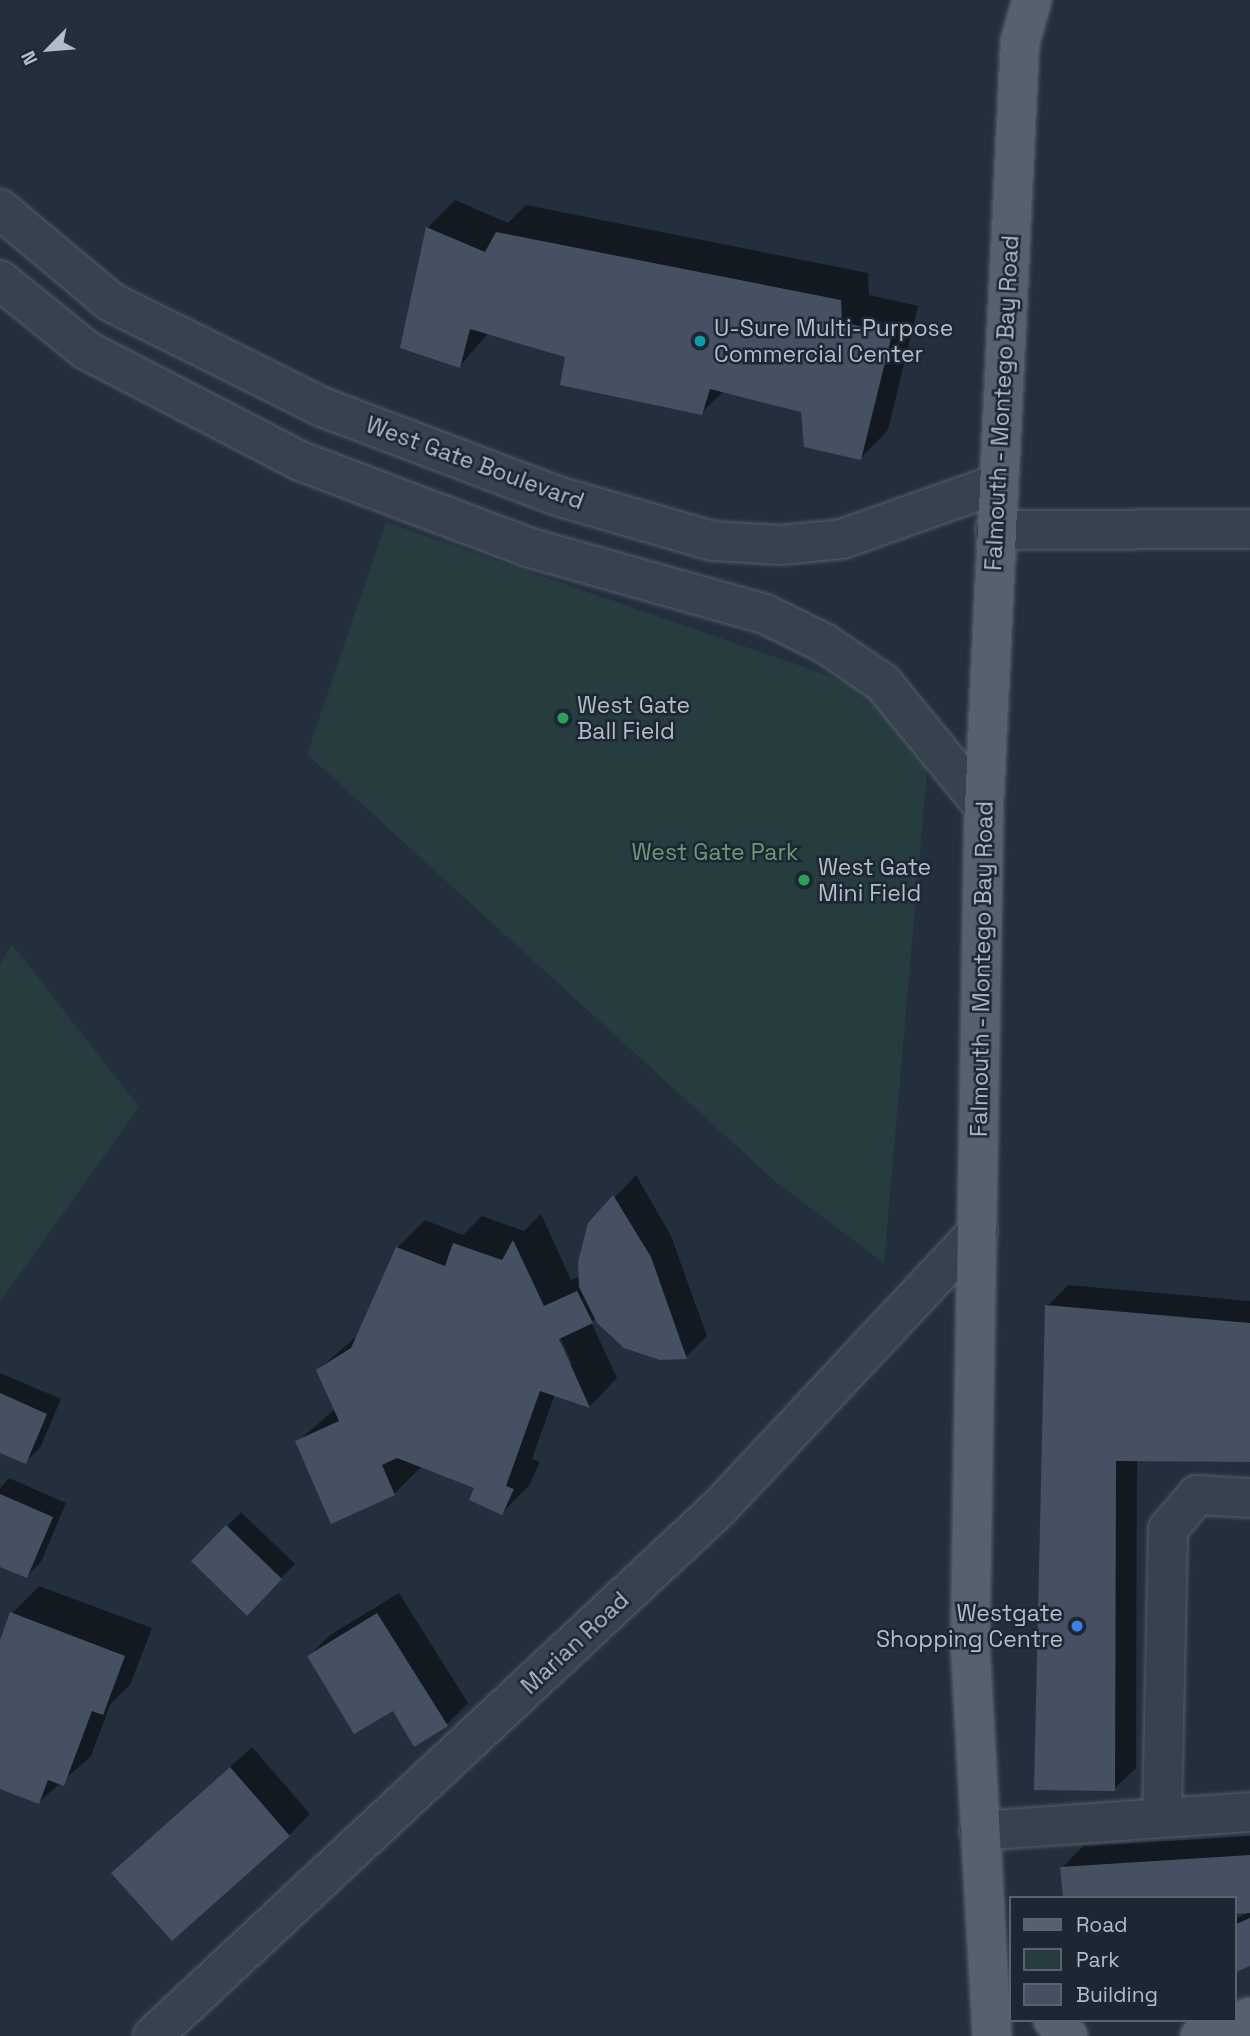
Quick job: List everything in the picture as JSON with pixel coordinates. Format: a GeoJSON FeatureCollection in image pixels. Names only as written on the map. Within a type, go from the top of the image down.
{"type":"FeatureCollection","features":[{"type":"Feature","properties":{"kind":"main road","name":"Falmouth - Montego Bay Road"},"geometry":{"type":"LineString","coordinates":[[992,2036],[1001,1954],[979,1830],[970,1648],[984,807],[997,484],[1020,43],[1032,0]]}},
{"type":"Feature","properties":{"kind":"main road"},"geometry":{"type":"LineString","coordinates":[[1200,2036],[1250,2017]]}},
{"type":"Feature","properties":{"kind":"main road"},"geometry":{"type":"LineString","coordinates":[[1055,2022],[1068,2036]]}},
{"type":"Feature","properties":{"kind":"street","name":"West Gate Boulevard"},"geometry":{"type":"LineString","coordinates":[[0,209],[111,302],[322,407],[557,496],[713,541],[781,545],[842,539],[997,484]]}},
{"type":"Feature","properties":{"kind":"street"},"geometry":{"type":"LineString","coordinates":[[0,280],[86,350],[300,461],[527,547],[693,593],[789,626],[883,684],[984,807]]}},
{"type":"Feature","properties":{"kind":"street"},"geometry":{"type":"LineString","coordinates":[[86,350],[111,302]]}},
{"type":"Feature","properties":{"kind":"street"},"geometry":{"type":"LineString","coordinates":[[995,530],[1250,529]]}},
{"type":"Feature","properties":{"kind":"street","name":"Marian Road"},"geometry":{"type":"LineString","coordinates":[[153,2036],[719,1508],[978,1231]]}},
{"type":"Feature","properties":{"kind":"street"},"geometry":{"type":"LineString","coordinates":[[1162,1817],[1168,1529],[1197,1496],[1250,1498]]}},
{"type":"Feature","properties":{"kind":"street"},"geometry":{"type":"LineString","coordinates":[[979,1830],[1250,1812]]}},
{"type":"Feature","properties":{"kind":"green space","name":"West Gate Park"},"geometry":{"type":"Polygon","coordinates":[[[386,522],[870,690],[928,760],[884,1263],[776,1182],[307,754],[386,522]]]}},
{"type":"Feature","properties":{"kind":"green space"},"geometry":{"type":"Polygon","coordinates":[[[12,944],[139,1107],[0,1302],[0,964],[12,944]]]}},
{"type":"Feature","properties":{"kind":"building","name":"U-Sure Multi-Purpose Commercial Center"},"geometry":{"type":"Polygon","coordinates":[[[426,227],[485,252],[496,232],[841,300],[842,322],[892,334],[861,460],[804,447],[801,412],[710,389],[702,415],[560,385],[565,357],[470,329],[460,368],[400,348],[426,227]]]}},
{"type":"Feature","properties":{"kind":"building"},"geometry":{"type":"Polygon","coordinates":[[[613,1195],[651,1257],[687,1359],[660,1360],[624,1348],[597,1323],[579,1287],[578,1262],[588,1223],[613,1195]]]}},
{"type":"Feature","properties":{"kind":"building"},"geometry":{"type":"Polygon","coordinates":[[[513,1240],[544,1306],[577,1291],[593,1323],[559,1339],[590,1408],[540,1391],[506,1486],[514,1489],[502,1515],[469,1500],[474,1488],[397,1458],[382,1465],[395,1495],[331,1524],[295,1441],[339,1421],[316,1370],[351,1348],[396,1247],[445,1266],[453,1243],[502,1260],[513,1240]]]}},
{"type":"Feature","properties":{"kind":"building","name":"Westgate Shopping Centre"},"geometry":{"type":"Polygon","coordinates":[[[1045,1305],[1250,1323],[1250,1462],[1116,1461],[1115,1791],[1034,1790],[1045,1305]]]}},
{"type":"Feature","properties":{"kind":"building"},"geometry":{"type":"Polygon","coordinates":[[[0,1393],[47,1414],[26,1464],[0,1453],[0,1393]]]}},
{"type":"Feature","properties":{"kind":"building"},"geometry":{"type":"Polygon","coordinates":[[[0,1494],[53,1517],[27,1578],[0,1567],[0,1494]]]}},
{"type":"Feature","properties":{"kind":"building"},"geometry":{"type":"Polygon","coordinates":[[[226,1525],[282,1579],[247,1616],[191,1561],[226,1525]]]}},
{"type":"Feature","properties":{"kind":"building"},"geometry":{"type":"Polygon","coordinates":[[[10,1612],[125,1656],[103,1715],[92,1711],[64,1786],[48,1780],[39,1804],[0,1789],[0,1640],[10,1612]]]}},
{"type":"Feature","properties":{"kind":"building"},"geometry":{"type":"Polygon","coordinates":[[[377,1613],[448,1726],[414,1747],[393,1711],[354,1734],[307,1656],[377,1613]]]}},
{"type":"Feature","properties":{"kind":"building"},"geometry":{"type":"Polygon","coordinates":[[[230,1767],[290,1836],[172,1941],[111,1873],[230,1767]]]}},
{"type":"Feature","properties":{"kind":"building"},"geometry":{"type":"Polygon","coordinates":[[[1250,1855],[1250,1913],[1236,1914],[1236,1896],[1063,1896],[1060,1867],[1250,1855]]]}},
{"type":"Feature","properties":{"kind":"building"},"geometry":{"type":"Polygon","coordinates":[[[1250,1918],[1250,1966],[1236,1972],[1236,1924],[1250,1918]]]}},
{"type":"Feature","properties":{"kind":"place","name":"U-Sure Multi-Purpose Commercial Center"},"geometry":{"type":"Point","coordinates":[700,341]}},
{"type":"Feature","properties":{"kind":"place","name":"West Gate Ball Field"},"geometry":{"type":"Point","coordinates":[563,718]}},
{"type":"Feature","properties":{"kind":"place","name":"West Gate Mini Field"},"geometry":{"type":"Point","coordinates":[804,880]}},
{"type":"Feature","properties":{"kind":"place","name":"Westgate Shopping Centre"},"geometry":{"type":"Point","coordinates":[1077,1626]}}]}
